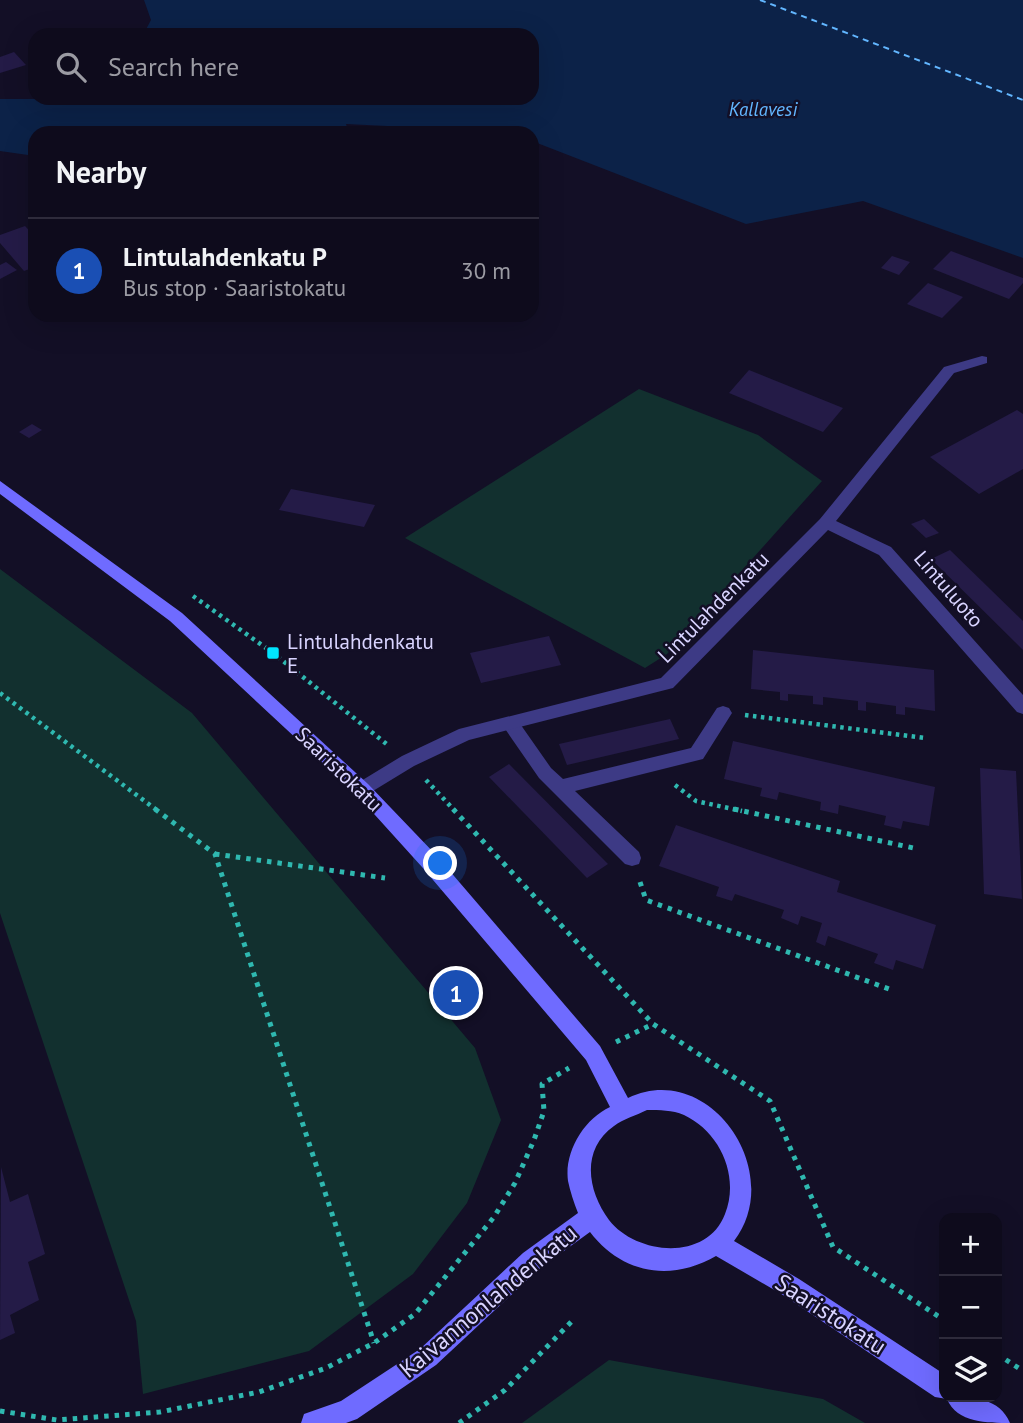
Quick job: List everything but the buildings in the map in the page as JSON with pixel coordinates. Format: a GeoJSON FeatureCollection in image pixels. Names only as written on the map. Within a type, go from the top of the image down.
{"type":"FeatureCollection","features":[{"type":"Feature","properties":{"kind":"main road","name":"Saaristokatu"},"geometry":{"type":"LineString","coordinates":[[0,486],[176,617],[362,789],[429,861],[593,1053],[621,1107]]}},
{"type":"Feature","properties":{"kind":"main road"},"geometry":{"type":"LineString","coordinates":[[646,1100],[671,1101],[696,1110],[717,1126],[733,1147],[741,1172],[741,1198],[733,1223],[716,1243],[696,1255],[673,1260],[649,1259],[625,1251],[605,1236],[590,1218],[580,1192],[579,1166],[586,1141],[601,1121],[621,1107],[646,1100]]}},
{"type":"Feature","properties":{"kind":"main road","name":"Kaivannonlahdenkatu"},"geometry":{"type":"LineString","coordinates":[[313,1423],[348,1410],[428,1357],[531,1261],[590,1218]]}},
{"type":"Feature","properties":{"kind":"main road","name":"Saaristokatu"},"geometry":{"type":"LineString","coordinates":[[716,1243],[791,1287],[939,1385]]}},
{"type":"Feature","properties":{"kind":"main road"},"geometry":{"type":"LineString","coordinates":[[966,1402],[998,1423]]}},
{"type":"Feature","properties":{"kind":"street","name":"Lintulahdenkatu"},"geometry":{"type":"LineString","coordinates":[[362,789],[408,761],[465,734],[667,683],[826,523],[949,370],[982,360]]}},
{"type":"Feature","properties":{"kind":"street","name":"Lintuluoto"},"geometry":{"type":"LineString","coordinates":[[826,523],[885,551],[1023,707]]}},
{"type":"Feature","properties":{"kind":"street"},"geometry":{"type":"LineString","coordinates":[[559,787],[697,754],[723,713]]}},
{"type":"Feature","properties":{"kind":"street"},"geometry":{"type":"LineString","coordinates":[[510,723],[545,773],[632,858]]}},
{"type":"Feature","properties":{"kind":"path"},"geometry":{"type":"LineString","coordinates":[[184,589],[273,653],[408,761],[653,1024],[770,1101],[832,1247],[939,1317]]}},
{"type":"Feature","properties":{"kind":"path"},"geometry":{"type":"LineString","coordinates":[[0,693],[215,854],[385,878]]}},
{"type":"Feature","properties":{"kind":"path"},"geometry":{"type":"LineString","coordinates":[[723,713],[925,738]]}},
{"type":"Feature","properties":{"kind":"path"},"geometry":{"type":"LineString","coordinates":[[650,765],[696,801],[918,849]]}},
{"type":"Feature","properties":{"kind":"path"},"geometry":{"type":"LineString","coordinates":[[215,854],[374,1343]]}},
{"type":"Feature","properties":{"kind":"path"},"geometry":{"type":"LineString","coordinates":[[632,858],[646,900],[889,989]]}},
{"type":"Feature","properties":{"kind":"path"},"geometry":{"type":"LineString","coordinates":[[0,1411],[57,1420],[160,1412],[259,1392],[326,1368],[374,1343],[415,1314],[494,1217],[515,1183],[534,1140],[544,1111],[542,1084]]}},
{"type":"Feature","properties":{"kind":"path"},"geometry":{"type":"LineString","coordinates":[[459,1423],[474,1415],[534,1363],[572,1321]]}},
{"type":"Feature","properties":{"kind":"path"},"geometry":{"type":"LineString","coordinates":[[1002,1357],[1023,1371]]}},
{"type":"Feature","properties":{"kind":"green space"},"geometry":{"type":"Polygon","coordinates":[[[639,389],[758,435],[822,481],[667,654],[645,668],[405,538],[639,389]]]}},
{"type":"Feature","properties":{"kind":"green space"},"geometry":{"type":"Polygon","coordinates":[[[0,569],[192,713],[475,1048],[501,1120],[467,1203],[413,1274],[309,1351],[143,1394],[136,1321],[0,913],[0,569]]]}},
{"type":"Feature","properties":{"kind":"green space"},"geometry":{"type":"Polygon","coordinates":[[[609,1360],[823,1399],[865,1423],[522,1423],[609,1360]]]}},
{"type":"Feature","properties":{"kind":"water","name":"Kallavesi"},"geometry":{"type":"Polygon","coordinates":[[[144,0],[1023,0],[1023,258],[863,201],[746,224],[539,144],[539,126],[28,126],[28,155],[0,151],[0,99],[28,99],[28,105],[539,105],[539,28],[147,28],[151,20],[144,0]]]}},
{"type":"Feature","properties":{"kind":"ferry route"},"geometry":{"type":"LineString","coordinates":[[760,0],[1023,100]]}},
{"type":"Feature","properties":{"kind":"place","name":"Lintulahdenkatu E"},"geometry":{"type":"Point","coordinates":[273,653]}},
{"type":"Feature","properties":{"kind":"place","name":"Lintulahdenkatu P"},"geometry":{"type":"Point","coordinates":[456,993]}}]}
